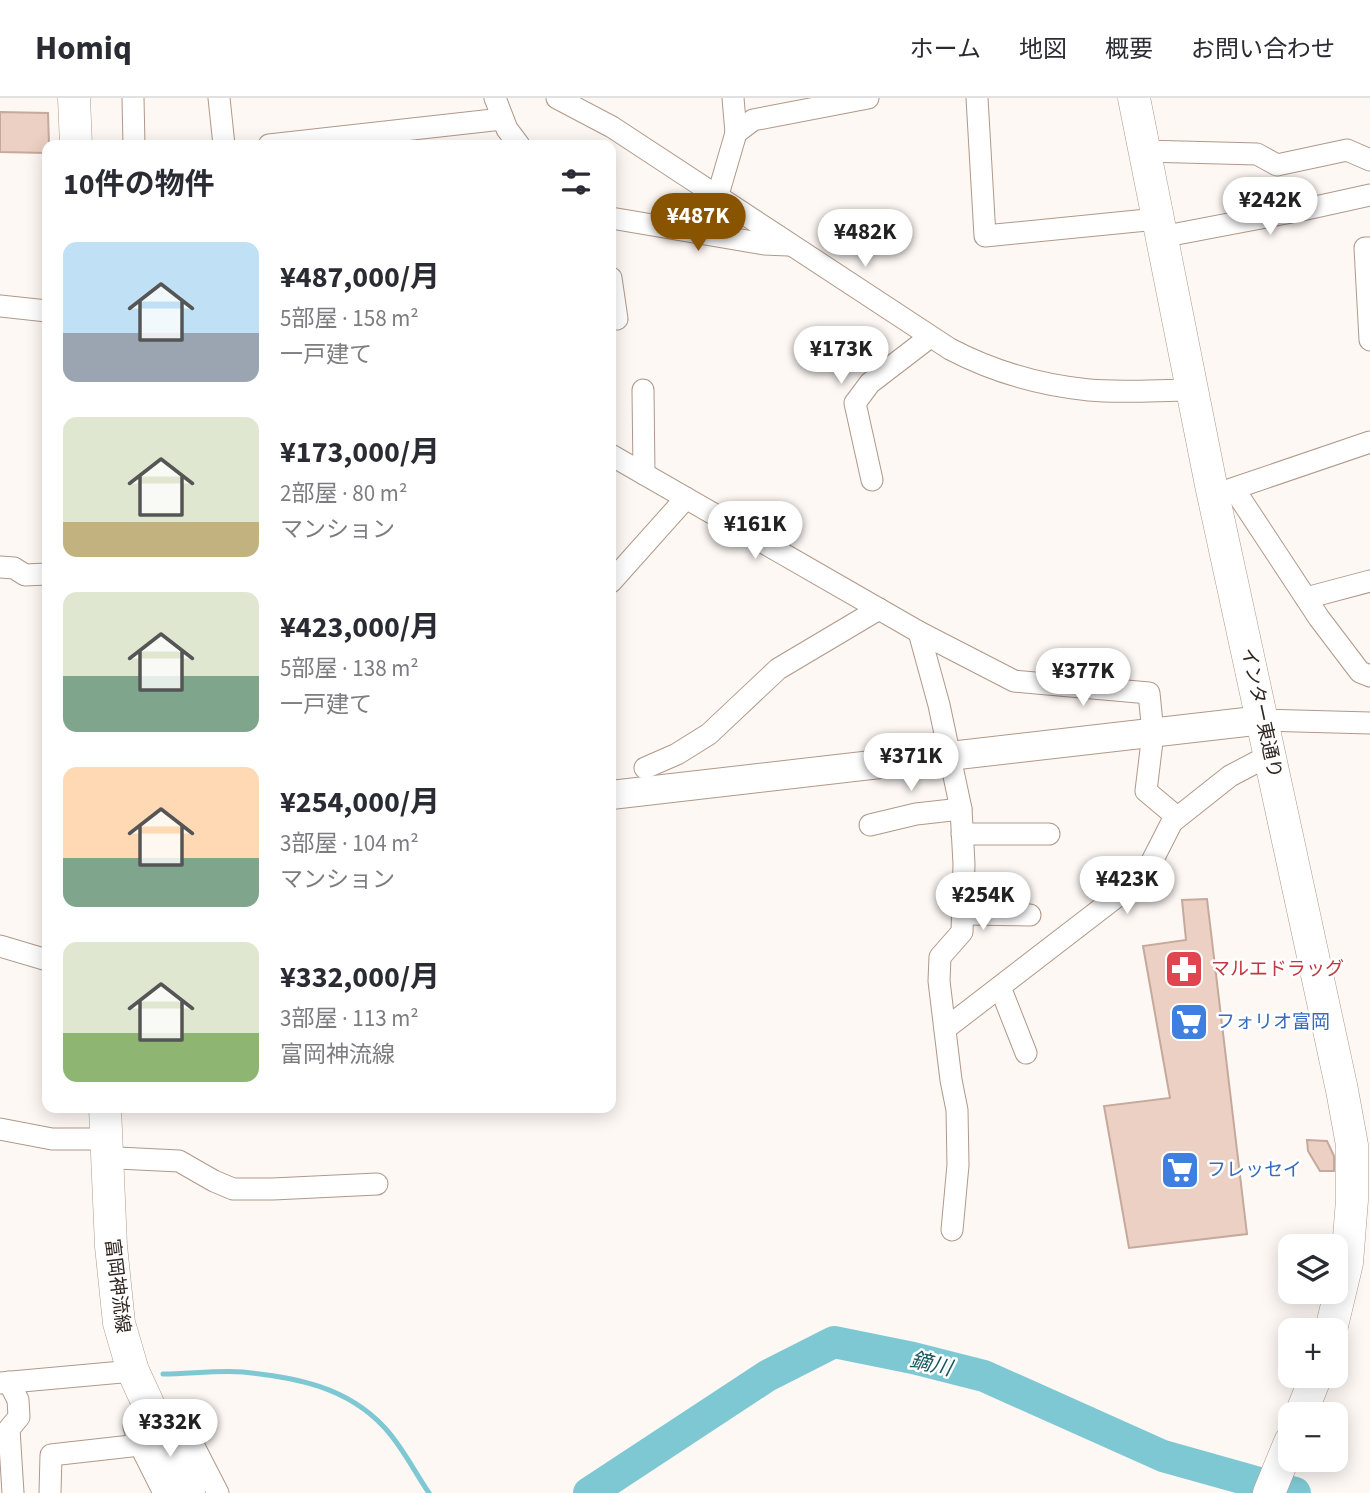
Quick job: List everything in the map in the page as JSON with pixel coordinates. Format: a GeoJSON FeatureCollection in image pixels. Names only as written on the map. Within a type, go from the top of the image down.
{"type":"FeatureCollection","features":[{"type":"Feature","properties":{"kind":"main road"},"geometry":{"type":"LineString","coordinates":[[74,98],[76,140]]}},
{"type":"Feature","properties":{"kind":"main road","name":"インター東通り"},"geometry":{"type":"LineString","coordinates":[[1134,98],[1192,390],[1223,487],[1263,720],[1352,1145],[1352,1200],[1347,1263],[1334,1318]]}},
{"type":"Feature","properties":{"kind":"main road","name":"富岡神流線"},"geometry":{"type":"LineString","coordinates":[[106,1134],[111,1246],[119,1324],[133,1371],[189,1493]]}},
{"type":"Feature","properties":{"kind":"main road"},"geometry":{"type":"LineString","coordinates":[[1269,1493],[1278,1471]]}},
{"type":"Feature","properties":{"kind":"street"},"geometry":{"type":"LineString","coordinates":[[133,98],[134,140]]}},
{"type":"Feature","properties":{"kind":"street"},"geometry":{"type":"LineString","coordinates":[[219,98],[223,140]]}},
{"type":"Feature","properties":{"kind":"street"},"geometry":{"type":"LineString","coordinates":[[495,98],[502,119],[515,140]]}},
{"type":"Feature","properties":{"kind":"street"},"geometry":{"type":"LineString","coordinates":[[557,98],[612,127],[930,337],[979,364],[1038,382],[1091,390],[1192,390]]}},
{"type":"Feature","properties":{"kind":"street"},"geometry":{"type":"LineString","coordinates":[[717,198],[736,133],[733,98]]}},
{"type":"Feature","properties":{"kind":"street"},"geometry":{"type":"LineString","coordinates":[[736,133],[753,120],[868,98]]}},
{"type":"Feature","properties":{"kind":"street"},"geometry":{"type":"LineString","coordinates":[[977,98],[985,236],[1159,228],[1370,195]]}},
{"type":"Feature","properties":{"kind":"street"},"geometry":{"type":"LineString","coordinates":[[359,140],[431,136],[502,119]]}},
{"type":"Feature","properties":{"kind":"street"},"geometry":{"type":"LineString","coordinates":[[1144,151],[1257,154],[1278,165],[1347,150],[1370,160]]}},
{"type":"Feature","properties":{"kind":"street"},"geometry":{"type":"LineString","coordinates":[[616,219],[764,244],[789,245]]}},
{"type":"Feature","properties":{"kind":"street"},"geometry":{"type":"LineString","coordinates":[[1370,248],[1365,248],[1370,340]]}},
{"type":"Feature","properties":{"kind":"street"},"geometry":{"type":"LineString","coordinates":[[0,306],[42,310]]}},
{"type":"Feature","properties":{"kind":"street"},"geometry":{"type":"LineString","coordinates":[[616,311],[617,318]]}},
{"type":"Feature","properties":{"kind":"street"},"geometry":{"type":"LineString","coordinates":[[872,480],[855,403],[870,383],[930,337]]}},
{"type":"Feature","properties":{"kind":"street"},"geometry":{"type":"LineString","coordinates":[[643,390],[644,474]]}},
{"type":"Feature","properties":{"kind":"street"},"geometry":{"type":"LineString","coordinates":[[1370,442],[1223,487],[1318,618],[1360,656],[1360,672],[1370,676]]}},
{"type":"Feature","properties":{"kind":"street"},"geometry":{"type":"LineString","coordinates":[[616,458],[919,632],[1014,681],[1149,693],[1153,733],[1146,790],[1177,817]]}},
{"type":"Feature","properties":{"kind":"street"},"geometry":{"type":"LineString","coordinates":[[616,576],[686,498]]}},
{"type":"Feature","properties":{"kind":"street"},"geometry":{"type":"LineString","coordinates":[[0,567],[14,568],[25,575],[42,574]]}},
{"type":"Feature","properties":{"kind":"street"},"geometry":{"type":"LineString","coordinates":[[1306,598],[1370,581]]}},
{"type":"Feature","properties":{"kind":"street"},"geometry":{"type":"LineString","coordinates":[[645,768],[677,754],[709,734],[778,669],[879,609]]}},
{"type":"Feature","properties":{"kind":"street"},"geometry":{"type":"LineString","coordinates":[[919,632],[951,756],[961,809],[964,864],[962,932],[940,957],[939,981],[957,1110],[958,1165],[952,1230]]}},
{"type":"Feature","properties":{"kind":"street"},"geometry":{"type":"LineString","coordinates":[[616,794],[1263,720],[1370,723]]}},
{"type":"Feature","properties":{"kind":"street"},"geometry":{"type":"LineString","coordinates":[[945,1029],[1145,874],[1177,817],[1230,776],[1270,755]]}},
{"type":"Feature","properties":{"kind":"street"},"geometry":{"type":"LineString","coordinates":[[870,825],[916,814],[961,809]]}},
{"type":"Feature","properties":{"kind":"street"},"geometry":{"type":"LineString","coordinates":[[962,834],[1049,834]]}},
{"type":"Feature","properties":{"kind":"street"},"geometry":{"type":"LineString","coordinates":[[962,914],[1030,915]]}},
{"type":"Feature","properties":{"kind":"street"},"geometry":{"type":"LineString","coordinates":[[0,946],[42,959]]}},
{"type":"Feature","properties":{"kind":"street"},"geometry":{"type":"LineString","coordinates":[[1000,987],[1026,1053]]}},
{"type":"Feature","properties":{"kind":"street"},"geometry":{"type":"LineString","coordinates":[[0,1129],[52,1139],[106,1134],[118,1158],[179,1161],[233,1189],[377,1184]]}},
{"type":"Feature","properties":{"kind":"street"},"geometry":{"type":"LineString","coordinates":[[5,1383],[133,1371]]}},
{"type":"Feature","properties":{"kind":"street"},"geometry":{"type":"LineString","coordinates":[[5,1383],[18,1399],[19,1417],[9,1429],[13,1493]]}},
{"type":"Feature","properties":{"kind":"street"},"geometry":{"type":"LineString","coordinates":[[164,1493],[134,1427],[168,1413],[182,1423],[218,1493]]}},
{"type":"Feature","properties":{"kind":"street"},"geometry":{"type":"LineString","coordinates":[[50,1493],[51,1455],[140,1445]]}},
{"type":"Feature","properties":{"kind":"building"},"geometry":{"type":"Polygon","coordinates":[[[0,112],[48,113],[49,140],[42,140],[42,153],[0,152],[0,112]]]}},
{"type":"Feature","properties":{"kind":"building","name":"フォリオ富岡"},"geometry":{"type":"Polygon","coordinates":[[[1207,899],[1247,1234],[1129,1248],[1104,1106],[1170,1098],[1143,946],[1186,940],[1182,900],[1207,899]]]}},
{"type":"Feature","properties":{"kind":"building"},"geometry":{"type":"Polygon","coordinates":[[[1307,1140],[1327,1141],[1334,1156],[1334,1171],[1320,1171],[1308,1151],[1307,1140]]]}},
{"type":"Feature","properties":{"kind":"waterway","name":"鏑川"},"geometry":{"type":"LineString","coordinates":[[589,1493],[767,1376],[834,1342],[984,1376],[1163,1456],[1295,1493]]}},
{"type":"Feature","properties":{"kind":"waterway"},"geometry":{"type":"LineString","coordinates":[[163,1374],[223,1371],[262,1374],[301,1381],[337,1393],[354,1402],[384,1427],[429,1493]]}},
{"type":"Feature","properties":{"kind":"place","name":"マルエドラッグ"},"geometry":{"type":"Point","coordinates":[1184,969]}},
{"type":"Feature","properties":{"kind":"place","name":"フォリオ富岡"},"geometry":{"type":"Point","coordinates":[1189,1022]}},
{"type":"Feature","properties":{"kind":"place","name":"フレッセイ"},"geometry":{"type":"Point","coordinates":[1180,1170]}}]}
